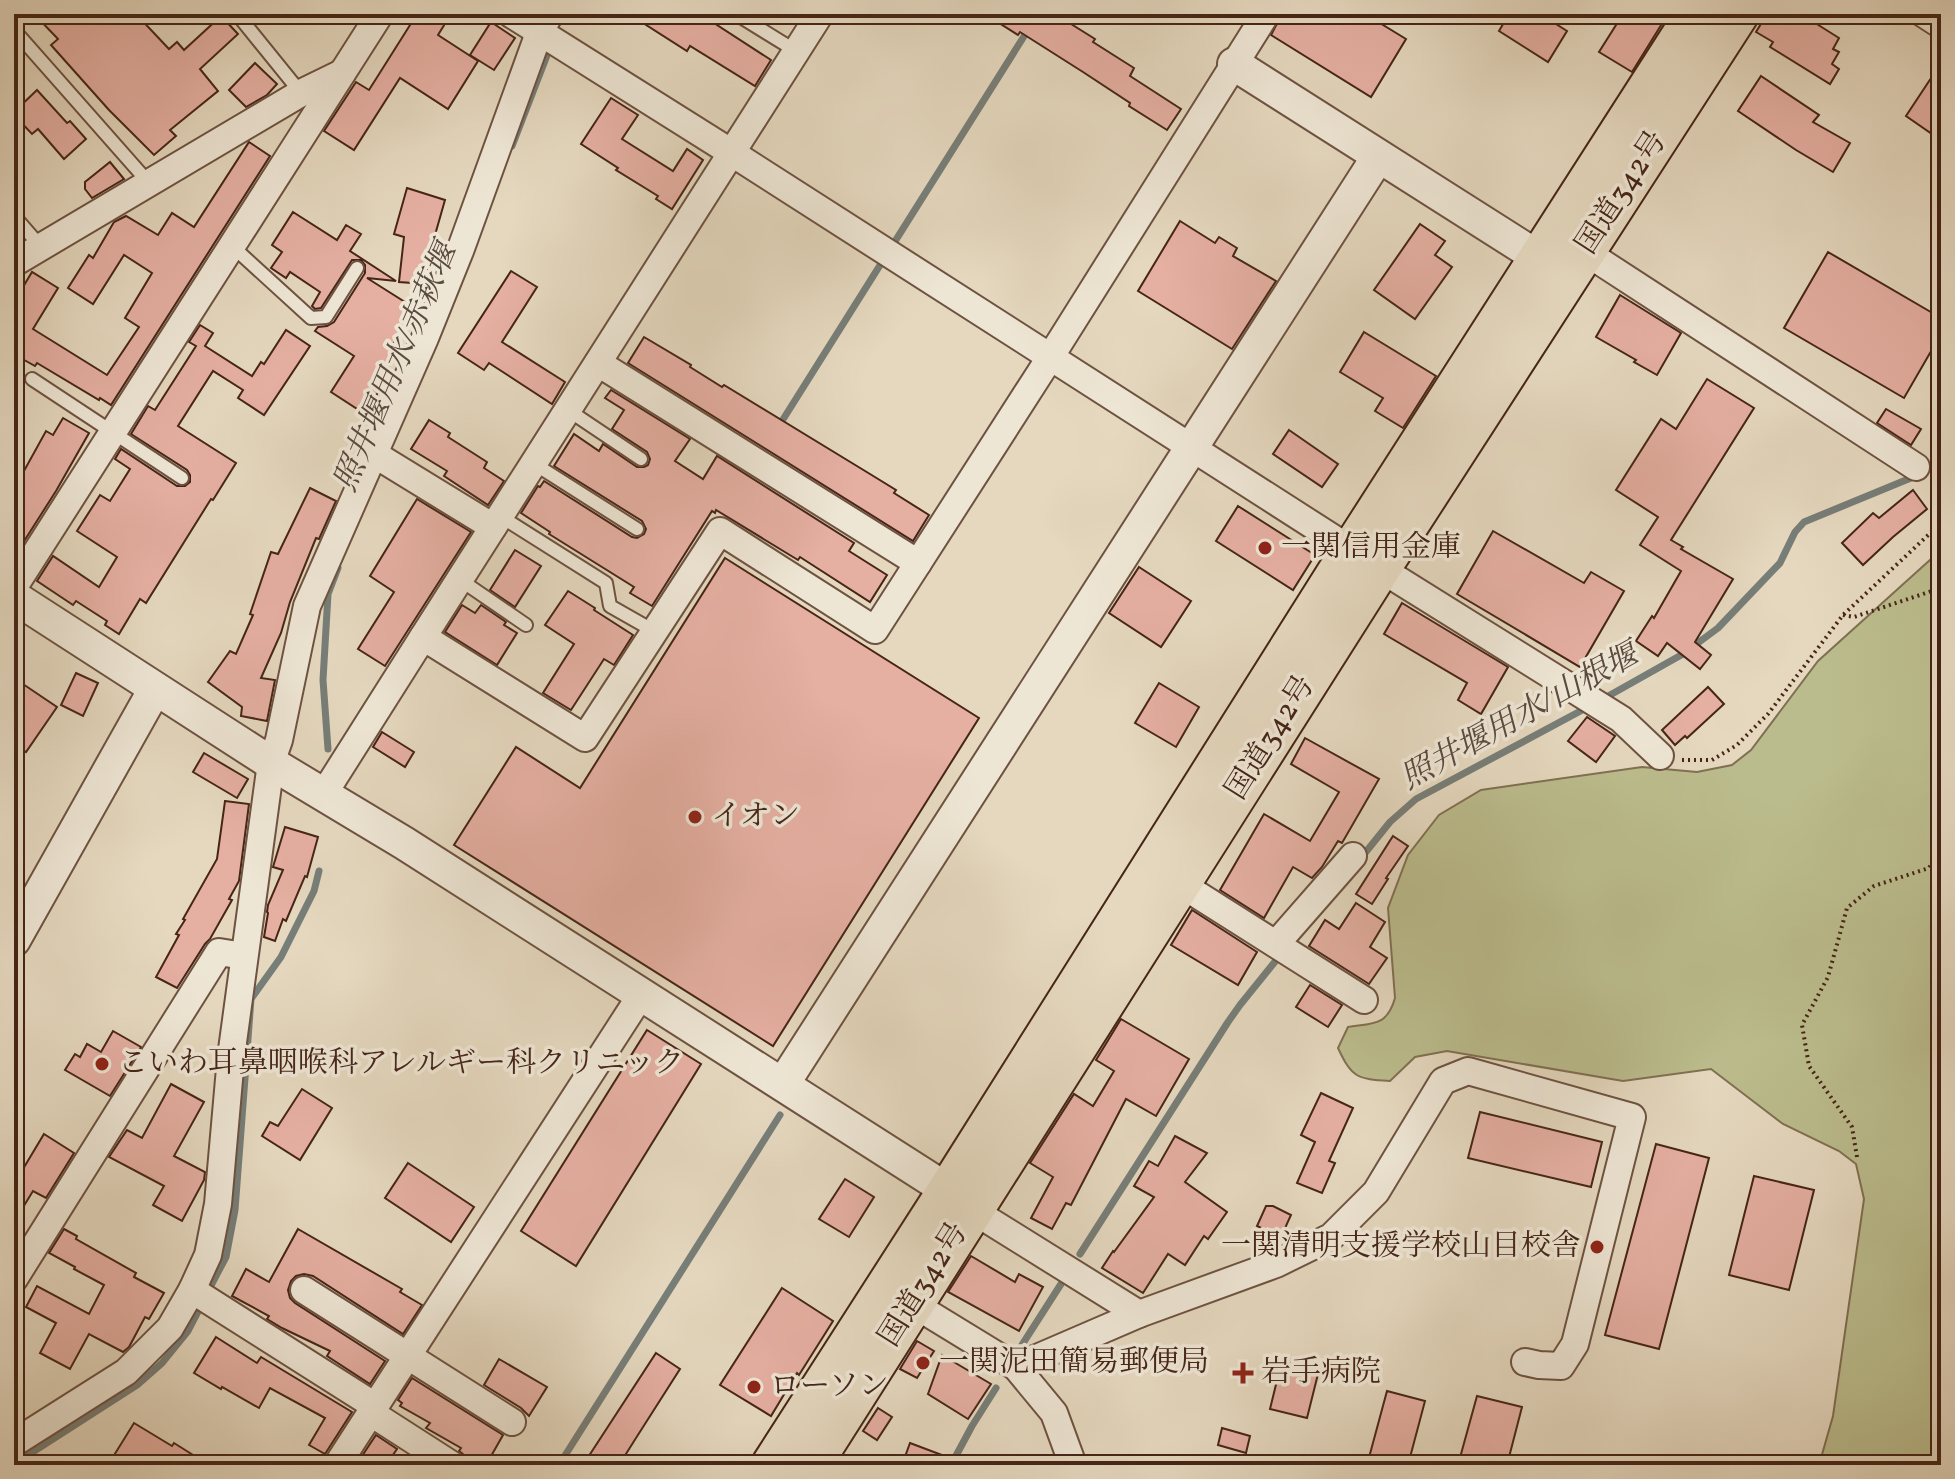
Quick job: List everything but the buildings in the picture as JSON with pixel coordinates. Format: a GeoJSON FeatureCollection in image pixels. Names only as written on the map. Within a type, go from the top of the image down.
{"type":"FeatureCollection","features":[{"type":"Feature","properties":{"kind":"highway","name":"国道342号"},"geometry":{"type":"LineString","coordinates":[[773,1465],[1179,883],[1541,259],[1697,14]]}},
{"type":"Feature","properties":{"kind":"highway","name":"国道342号"},"geometry":{"type":"LineString","coordinates":[[810,1465],[913,1304],[960,1201],[1366,559],[1584,251],[1737,14]]}},
{"type":"Feature","properties":{"kind":"street"},"geometry":{"type":"LineString","coordinates":[[14,587],[380,14]]}},
{"type":"Feature","properties":{"kind":"street"},"geometry":{"type":"LineString","coordinates":[[511,14],[544,23],[732,153],[1621,719],[1660,756]]}},
{"type":"Feature","properties":{"kind":"street"},"geometry":{"type":"LineString","coordinates":[[323,795],[820,14]]}},
{"type":"Feature","properties":{"kind":"street"},"geometry":{"type":"LineString","coordinates":[[423,637],[585,738],[720,531],[875,630],[1266,14]]}},
{"type":"Feature","properties":{"kind":"street"},"geometry":{"type":"LineString","coordinates":[[1924,14],[1941,25]]}},
{"type":"Feature","properties":{"kind":"street"},"geometry":{"type":"LineString","coordinates":[[14,1443],[126,1372],[170,1328],[208,1255],[218,1204],[231,1057],[271,763],[279,740],[307,606],[425,338],[544,23]]}},
{"type":"Feature","properties":{"kind":"street"},"geometry":{"type":"LineString","coordinates":[[1234,64],[1541,259]]}},
{"type":"Feature","properties":{"kind":"street"},"geometry":{"type":"LineString","coordinates":[[14,263],[301,93],[342,73]]}},
{"type":"Feature","properties":{"kind":"street"},"geometry":{"type":"LineString","coordinates":[[783,1084],[1378,157]]}},
{"type":"Feature","properties":{"kind":"street"},"geometry":{"type":"LineString","coordinates":[[1584,251],[1916,467]]}},
{"type":"Feature","properties":{"kind":"street"},"geometry":{"type":"LineString","coordinates":[[598,363],[918,563]]}},
{"type":"Feature","properties":{"kind":"street"},"geometry":{"type":"LineString","coordinates":[[374,454],[496,521]]}},
{"type":"Feature","properties":{"kind":"street"},"geometry":{"type":"LineString","coordinates":[[14,597],[271,763],[404,843],[783,1084],[1139,1314]]}},
{"type":"Feature","properties":{"kind":"street"},"geometry":{"type":"LineString","coordinates":[[14,940],[155,689]]}},
{"type":"Feature","properties":{"kind":"street"},"geometry":{"type":"LineString","coordinates":[[1276,944],[1353,856]]}},
{"type":"Feature","properties":{"kind":"street"},"geometry":{"type":"LineString","coordinates":[[1179,883],[1364,1000]]}},
{"type":"Feature","properties":{"kind":"street"},"geometry":{"type":"LineString","coordinates":[[14,1279],[219,952],[244,956]]}},
{"type":"Feature","properties":{"kind":"street"},"geometry":{"type":"LineString","coordinates":[[337,1465],[641,995]]}},
{"type":"Feature","properties":{"kind":"street"},"geometry":{"type":"LineString","coordinates":[[1016,1367],[1139,1314],[1276,1264],[1331,1237],[1376,1192],[1443,1081],[1468,1071],[1632,1117],[1575,1344],[1561,1366],[1525,1362]]}},
{"type":"Feature","properties":{"kind":"street"},"geometry":{"type":"LineString","coordinates":[[192,1290],[452,1465]]}},
{"type":"Feature","properties":{"kind":"street"},"geometry":{"type":"LineString","coordinates":[[304,1290],[512,1422]]}},
{"type":"Feature","properties":{"kind":"street"},"geometry":{"type":"LineString","coordinates":[[913,1304],[1016,1367],[1054,1413],[1073,1465]]}},
{"type":"Feature","properties":{"kind":"lane"},"geometry":{"type":"LineString","coordinates":[[176,14],[184,17],[188,14]]}},
{"type":"Feature","properties":{"kind":"lane"},"geometry":{"type":"LineString","coordinates":[[237,14],[301,93]]}},
{"type":"Feature","properties":{"kind":"lane"},"geometry":{"type":"LineString","coordinates":[[736,14],[796,51]]}},
{"type":"Feature","properties":{"kind":"lane"},"geometry":{"type":"LineString","coordinates":[[14,30],[149,183]]}},
{"type":"Feature","properties":{"kind":"lane"},"geometry":{"type":"LineString","coordinates":[[14,216],[41,247]]}},
{"type":"Feature","properties":{"kind":"lane"},"geometry":{"type":"LineString","coordinates":[[232,246],[311,318],[326,317],[357,268]]}},
{"type":"Feature","properties":{"kind":"lane"},"geometry":{"type":"LineString","coordinates":[[32,379],[182,478]]}},
{"type":"Feature","properties":{"kind":"lane"},"geometry":{"type":"LineString","coordinates":[[568,410],[641,459]]}},
{"type":"Feature","properties":{"kind":"lane"},"geometry":{"type":"LineString","coordinates":[[533,463],[637,529]]}},
{"type":"Feature","properties":{"kind":"lane"},"geometry":{"type":"LineString","coordinates":[[496,521],[606,583],[610,606],[654,631]]}},
{"type":"Feature","properties":{"kind":"lane"},"geometry":{"type":"LineString","coordinates":[[459,579],[526,625]]}},
{"type":"Feature","properties":{"kind":"path"},"geometry":{"type":"LineString","coordinates":[[1660,756],[1674,760],[1712,760],[1737,745],[1768,714],[1843,615],[1941,523]]}},
{"type":"Feature","properties":{"kind":"path"},"geometry":{"type":"LineString","coordinates":[[1843,615],[1854,617],[1941,588]]}},
{"type":"Feature","properties":{"kind":"path"},"geometry":{"type":"LineString","coordinates":[[1857,1157],[1852,1127],[1809,1066],[1802,1025],[1828,977],[1847,908],[1874,886],[1929,868],[1941,847]]}},
{"type":"Feature","properties":{"kind":"green space"},"geometry":{"type":"Polygon","coordinates":[[[1941,550],[1941,1465],[1819,1465],[1833,1416],[1864,1199],[1856,1164],[1839,1151],[1783,1124],[1711,1069],[1623,1081],[1447,1051],[1415,1057],[1390,1081],[1357,1075],[1347,1066],[1338,1048],[1348,1027],[1378,1022],[1392,1007],[1395,998],[1388,908],[1408,855],[1439,815],[1481,790],[1642,767],[1697,772],[1732,765],[1751,750],[1818,661],[1941,550]]]}},
{"type":"Feature","properties":{"kind":"waterway"},"geometry":{"type":"LineString","coordinates":[[777,429],[1038,14]]}},
{"type":"Feature","properties":{"kind":"waterway","name":"照井堰用水/赤萩堰"},"geometry":{"type":"LineString","coordinates":[[512,146],[551,45]]}},
{"type":"Feature","properties":{"kind":"waterway","name":"照井堰用水/山根堰"},"geometry":{"type":"LineString","coordinates":[[1603,699],[1683,654],[1718,628],[1780,563],[1795,532],[1804,522],[1923,473],[1941,458]]}},
{"type":"Feature","properties":{"kind":"waterway","name":"照井堰用水/赤萩堰"},"geometry":{"type":"LineString","coordinates":[[328,749],[323,680],[328,594],[338,568]]}},
{"type":"Feature","properties":{"kind":"waterway","name":"照井堰用水/山根堰"},"geometry":{"type":"LineString","coordinates":[[1361,858],[1390,822],[1416,799],[1588,707]]}},
{"type":"Feature","properties":{"kind":"waterway","name":"照井堰用水/赤萩堰"},"geometry":{"type":"LineString","coordinates":[[207,1293],[226,1257],[235,1210],[251,999],[281,957],[314,891],[319,871]]}},
{"type":"Feature","properties":{"kind":"waterway","name":"照井堰用水/山根堰"},"geometry":{"type":"LineString","coordinates":[[1080,1254],[1228,1022],[1282,953]]}},
{"type":"Feature","properties":{"kind":"waterway"},"geometry":{"type":"LineString","coordinates":[[559,1465],[780,1115]]}},
{"type":"Feature","properties":{"kind":"waterway","name":"照井堰用水/山根堰"},"geometry":{"type":"LineString","coordinates":[[1018,1351],[1061,1284]]}},
{"type":"Feature","properties":{"kind":"waterway","name":"照井堰用水/赤萩堰"},"geometry":{"type":"LineString","coordinates":[[14,1464],[137,1385],[162,1363],[188,1331],[202,1304]]}},
{"type":"Feature","properties":{"kind":"waterway","name":"照井堰用水/山根堰"},"geometry":{"type":"LineString","coordinates":[[951,1465],[996,1388]]}},
{"type":"Feature","properties":{"kind":"place","name":"一関信用金庫"},"geometry":{"type":"Point","coordinates":[1265,548]}},
{"type":"Feature","properties":{"kind":"place","name":"イオン"},"geometry":{"type":"Point","coordinates":[695,817]}},
{"type":"Feature","properties":{"kind":"place","name":"こいわ耳鼻咽喉科アレルギー科クリニック"},"geometry":{"type":"Point","coordinates":[102,1064]}},
{"type":"Feature","properties":{"kind":"place","name":"一関清明支援学校山目校舎"},"geometry":{"type":"Point","coordinates":[1597,1247]}},
{"type":"Feature","properties":{"kind":"place","name":"一関泥田簡易郵便局"},"geometry":{"type":"Point","coordinates":[923,1363]}},
{"type":"Feature","properties":{"kind":"place","name":"岩手病院"},"geometry":{"type":"Point","coordinates":[1243,1373]}},
{"type":"Feature","properties":{"kind":"place","name":"ローソン"},"geometry":{"type":"Point","coordinates":[754,1387]}}]}
